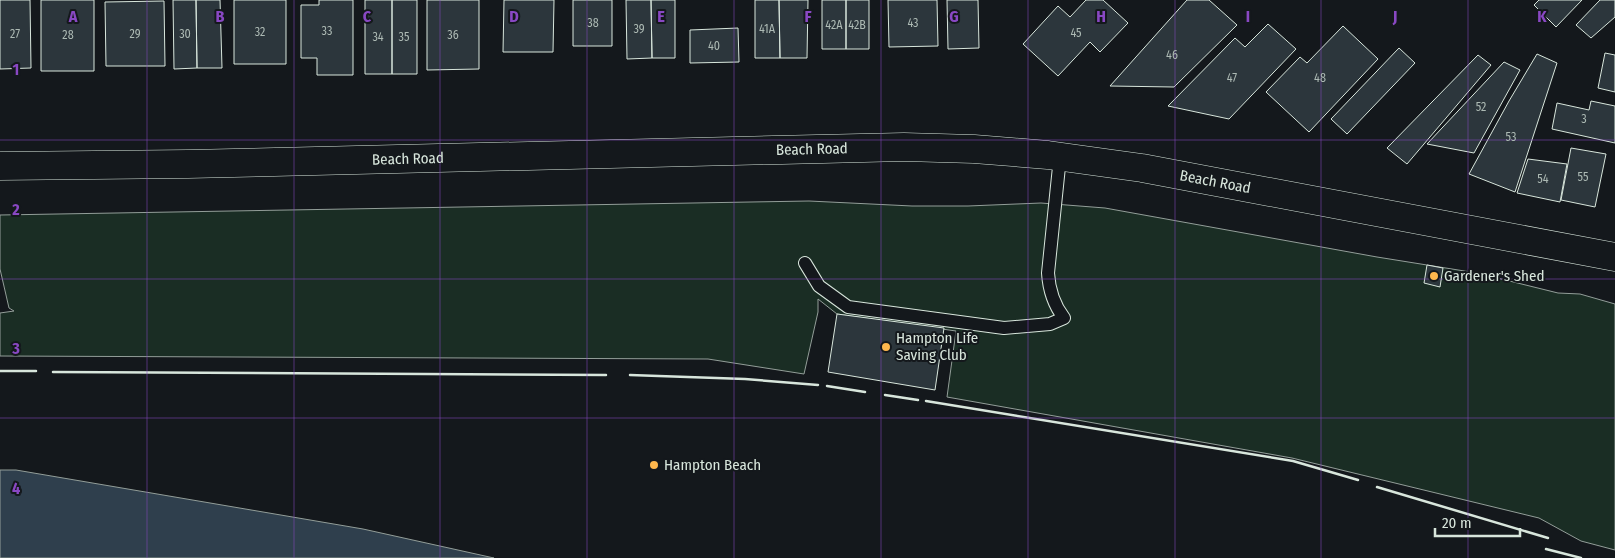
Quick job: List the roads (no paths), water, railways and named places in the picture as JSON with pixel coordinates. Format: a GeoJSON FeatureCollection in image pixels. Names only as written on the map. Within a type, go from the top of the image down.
{"type":"FeatureCollection","features":[{"type":"Feature","properties":{"kind":"main road","name":"Beach Road"},"geometry":{"type":"LineString","coordinates":[[0,166],[208,164],[904,147],[974,149],[1060,157],[1142,168],[1615,257]]}},
{"type":"Feature","properties":{"kind":"lane"},"geometry":{"type":"LineString","coordinates":[[805,263],[820,286],[848,306],[1004,328],[1050,324],[1064,318],[1055,303],[1049,287],[1048,273],[1060,157]]}},
{"type":"Feature","properties":{"kind":"water"},"geometry":{"type":"Polygon","coordinates":[[[0,470],[16,470],[363,529],[494,558],[0,558],[0,470]]]}},
{"type":"Feature","properties":{"kind":"place","name":"Gardener's Shed"},"geometry":{"type":"Point","coordinates":[1434,276]}},
{"type":"Feature","properties":{"kind":"place","name":"Hampton Life Saving Club"},"geometry":{"type":"Point","coordinates":[886,347]}},
{"type":"Feature","properties":{"kind":"place","name":"Hampton Beach"},"geometry":{"type":"Point","coordinates":[654,465]}}]}
